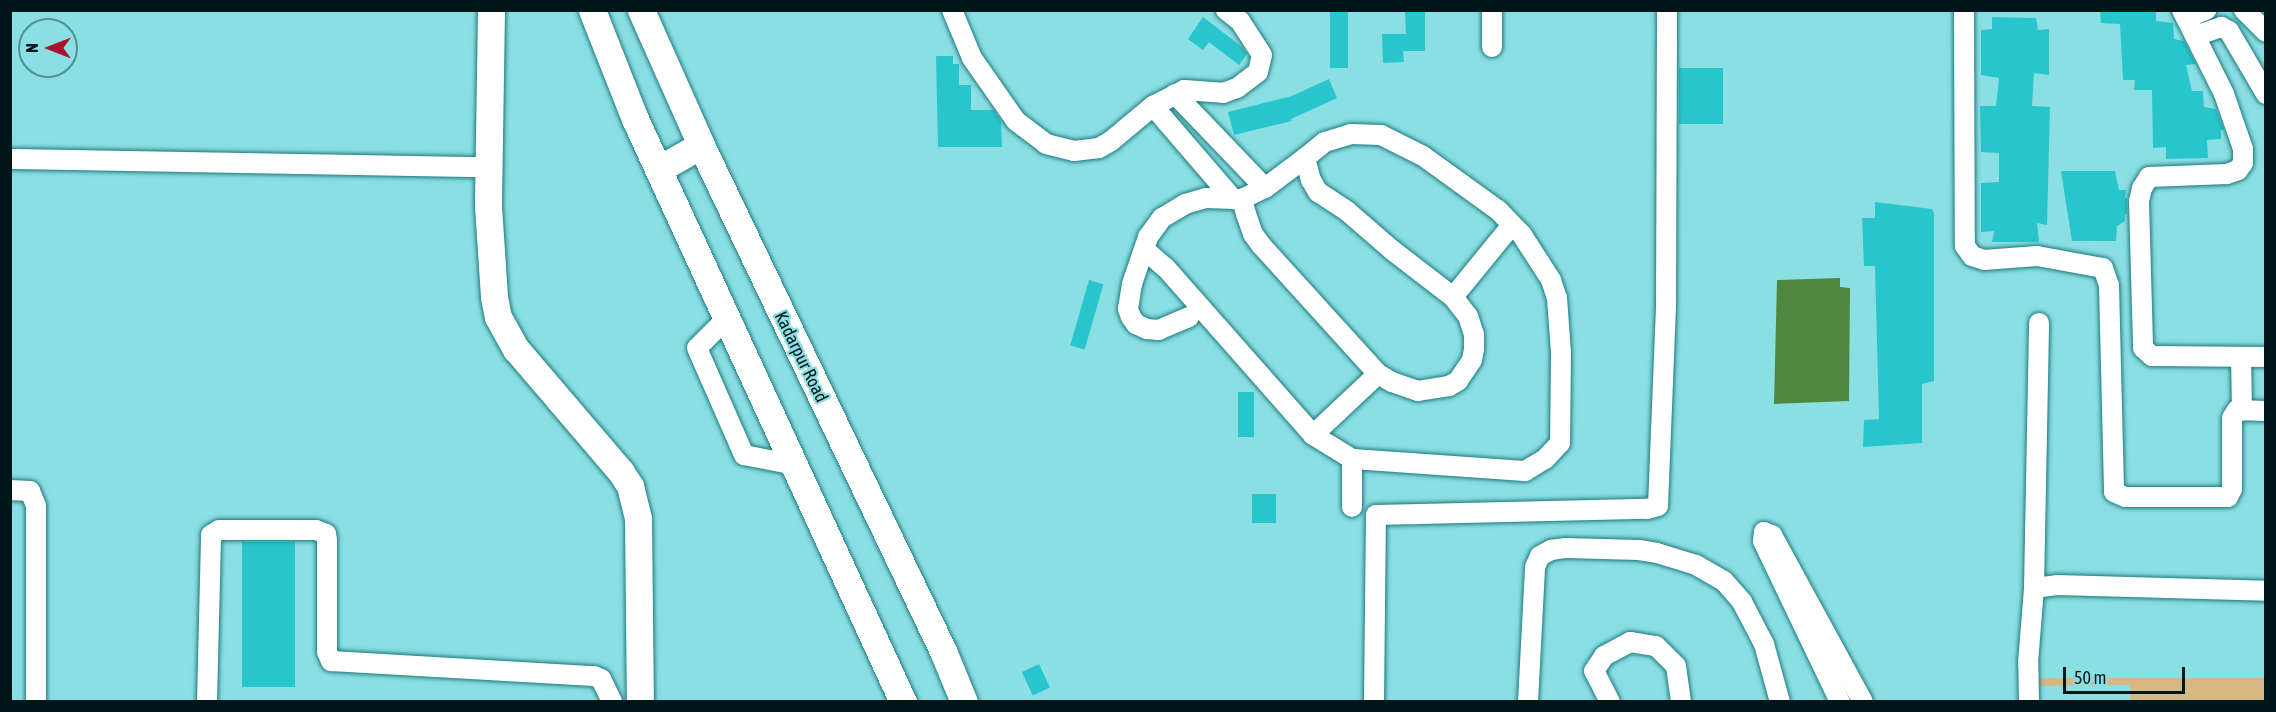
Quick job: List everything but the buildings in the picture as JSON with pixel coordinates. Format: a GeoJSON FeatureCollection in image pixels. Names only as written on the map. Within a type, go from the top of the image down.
{"type":"FeatureCollection","features":[{"type":"Feature","properties":{"kind":"street"},"geometry":{"type":"LineString","coordinates":[[491,10],[488,166],[490,270],[494,297],[502,324],[516,349],[621,472],[630,486],[638,519],[640,702]]}},
{"type":"Feature","properties":{"kind":"street"},"geometry":{"type":"LineString","coordinates":[[592,10],[659,170],[903,702]]}},
{"type":"Feature","properties":{"kind":"street","name":"Kadarpur Road"},"geometry":{"type":"LineString","coordinates":[[641,10],[701,145],[943,651],[964,702]]}},
{"type":"Feature","properties":{"kind":"street"},"geometry":{"type":"LineString","coordinates":[[952,10],[972,58],[1017,121],[1046,144],[1074,151],[1099,148],[1112,141],[1153,106],[1184,90],[1223,93],[1237,88],[1258,72],[1262,56],[1240,21],[1226,10]]}},
{"type":"Feature","properties":{"kind":"street"},"geometry":{"type":"LineString","coordinates":[[1492,10],[1492,47]]}},
{"type":"Feature","properties":{"kind":"street"},"geometry":{"type":"LineString","coordinates":[[1374,702],[1376,515],[1647,509],[1658,506],[1666,306],[1667,10]]}},
{"type":"Feature","properties":{"kind":"street"},"geometry":{"type":"LineString","coordinates":[[1964,10],[1965,246],[1972,256],[1984,260],[2037,256],[2103,268],[2109,285],[2113,486],[2119,496],[2228,497],[2232,489],[2231,424],[2234,414],[2242,411],[2265,411]]}},
{"type":"Feature","properties":{"kind":"street"},"geometry":{"type":"LineString","coordinates":[[2152,356],[2146,353],[2142,342],[2139,201],[2142,188],[2149,177],[2227,174],[2238,170],[2243,163],[2243,149],[2224,94],[2184,14],[2206,10]]}},
{"type":"Feature","properties":{"kind":"street"},"geometry":{"type":"LineString","coordinates":[[2244,10],[2265,32]]}},
{"type":"Feature","properties":{"kind":"street"},"geometry":{"type":"LineString","coordinates":[[2195,36],[2217,27],[2229,31],[2265,94]]}},
{"type":"Feature","properties":{"kind":"street"},"geometry":{"type":"LineString","coordinates":[[1175,94],[1265,188]]}},
{"type":"Feature","properties":{"kind":"street"},"geometry":{"type":"LineString","coordinates":[[1153,106],[1238,199],[1252,234],[1261,245],[1378,374],[1404,388],[1418,391],[1449,386],[1458,381],[1472,360],[1474,334],[1468,316],[1453,297],[1392,250],[1347,211],[1318,192],[1311,180],[1305,158]]}},
{"type":"Feature","properties":{"kind":"street"},"geometry":{"type":"LineString","coordinates":[[1145,250],[1172,275],[1313,435],[1352,459],[1525,471],[1545,459],[1560,444],[1561,353],[1557,298],[1539,261],[1512,225],[1466,185],[1392,139],[1366,134],[1336,138],[1265,188],[1238,199],[1206,198],[1185,204],[1162,218],[1154,226],[1132,284],[1128,309],[1136,324],[1147,329],[1159,330],[1189,317]]}},
{"type":"Feature","properties":{"kind":"street"},"geometry":{"type":"LineString","coordinates":[[659,170],[701,145]]}},
{"type":"Feature","properties":{"kind":"street"},"geometry":{"type":"LineString","coordinates":[[10,159],[488,166]]}},
{"type":"Feature","properties":{"kind":"street"},"geometry":{"type":"LineString","coordinates":[[1453,297],[1512,225]]}},
{"type":"Feature","properties":{"kind":"street"},"geometry":{"type":"LineString","coordinates":[[727,318],[697,348],[744,455],[795,465]]}},
{"type":"Feature","properties":{"kind":"street"},"geometry":{"type":"LineString","coordinates":[[2029,702],[2028,663],[2034,588],[2039,323]]}},
{"type":"Feature","properties":{"kind":"street"},"geometry":{"type":"LineString","coordinates":[[2112,356],[2265,357]]}},
{"type":"Feature","properties":{"kind":"street"},"geometry":{"type":"LineString","coordinates":[[2241,357],[2242,411]]}},
{"type":"Feature","properties":{"kind":"street"},"geometry":{"type":"LineString","coordinates":[[1313,435],[1378,374]]}},
{"type":"Feature","properties":{"kind":"street"},"geometry":{"type":"LineString","coordinates":[[1352,459],[1352,507]]}},
{"type":"Feature","properties":{"kind":"street"},"geometry":{"type":"LineString","coordinates":[[10,490],[30,491],[36,506],[36,702]]}},
{"type":"Feature","properties":{"kind":"street"},"geometry":{"type":"LineString","coordinates":[[207,702],[211,535],[219,530],[316,530],[326,534],[327,652],[331,661],[594,676],[601,679],[612,702]]}},
{"type":"Feature","properties":{"kind":"street"},"geometry":{"type":"LineString","coordinates":[[1840,702],[1763,541],[1764,532],[1772,535],[1863,702]]}},
{"type":"Feature","properties":{"kind":"street"},"geometry":{"type":"LineString","coordinates":[[1528,702],[1534,567],[1540,556],[1551,550],[1566,548],[1639,550],[1658,553],[1696,565],[1724,581],[1742,602],[1764,644],[1780,702]]}},
{"type":"Feature","properties":{"kind":"street"},"geometry":{"type":"LineString","coordinates":[[2034,588],[2057,585],[2265,591]]}},
{"type":"Feature","properties":{"kind":"street"},"geometry":{"type":"LineString","coordinates":[[1610,702],[1594,671],[1604,656],[1630,642],[1656,646],[1676,666],[1681,702]]}},
{"type":"Feature","properties":{"kind":"shaded area"},"geometry":{"type":"Polygon","coordinates":[[[1840,278],[1840,287],[1850,288],[1849,401],[1774,404],[1777,280],[1840,278]]]}},
{"type":"Feature","properties":{"kind":"shaded area"},"geometry":{"type":"Polygon","coordinates":[[[2033,678],[2265,678],[2265,701],[2130,701],[2130,685],[2033,686],[2033,678]]]}}]}
